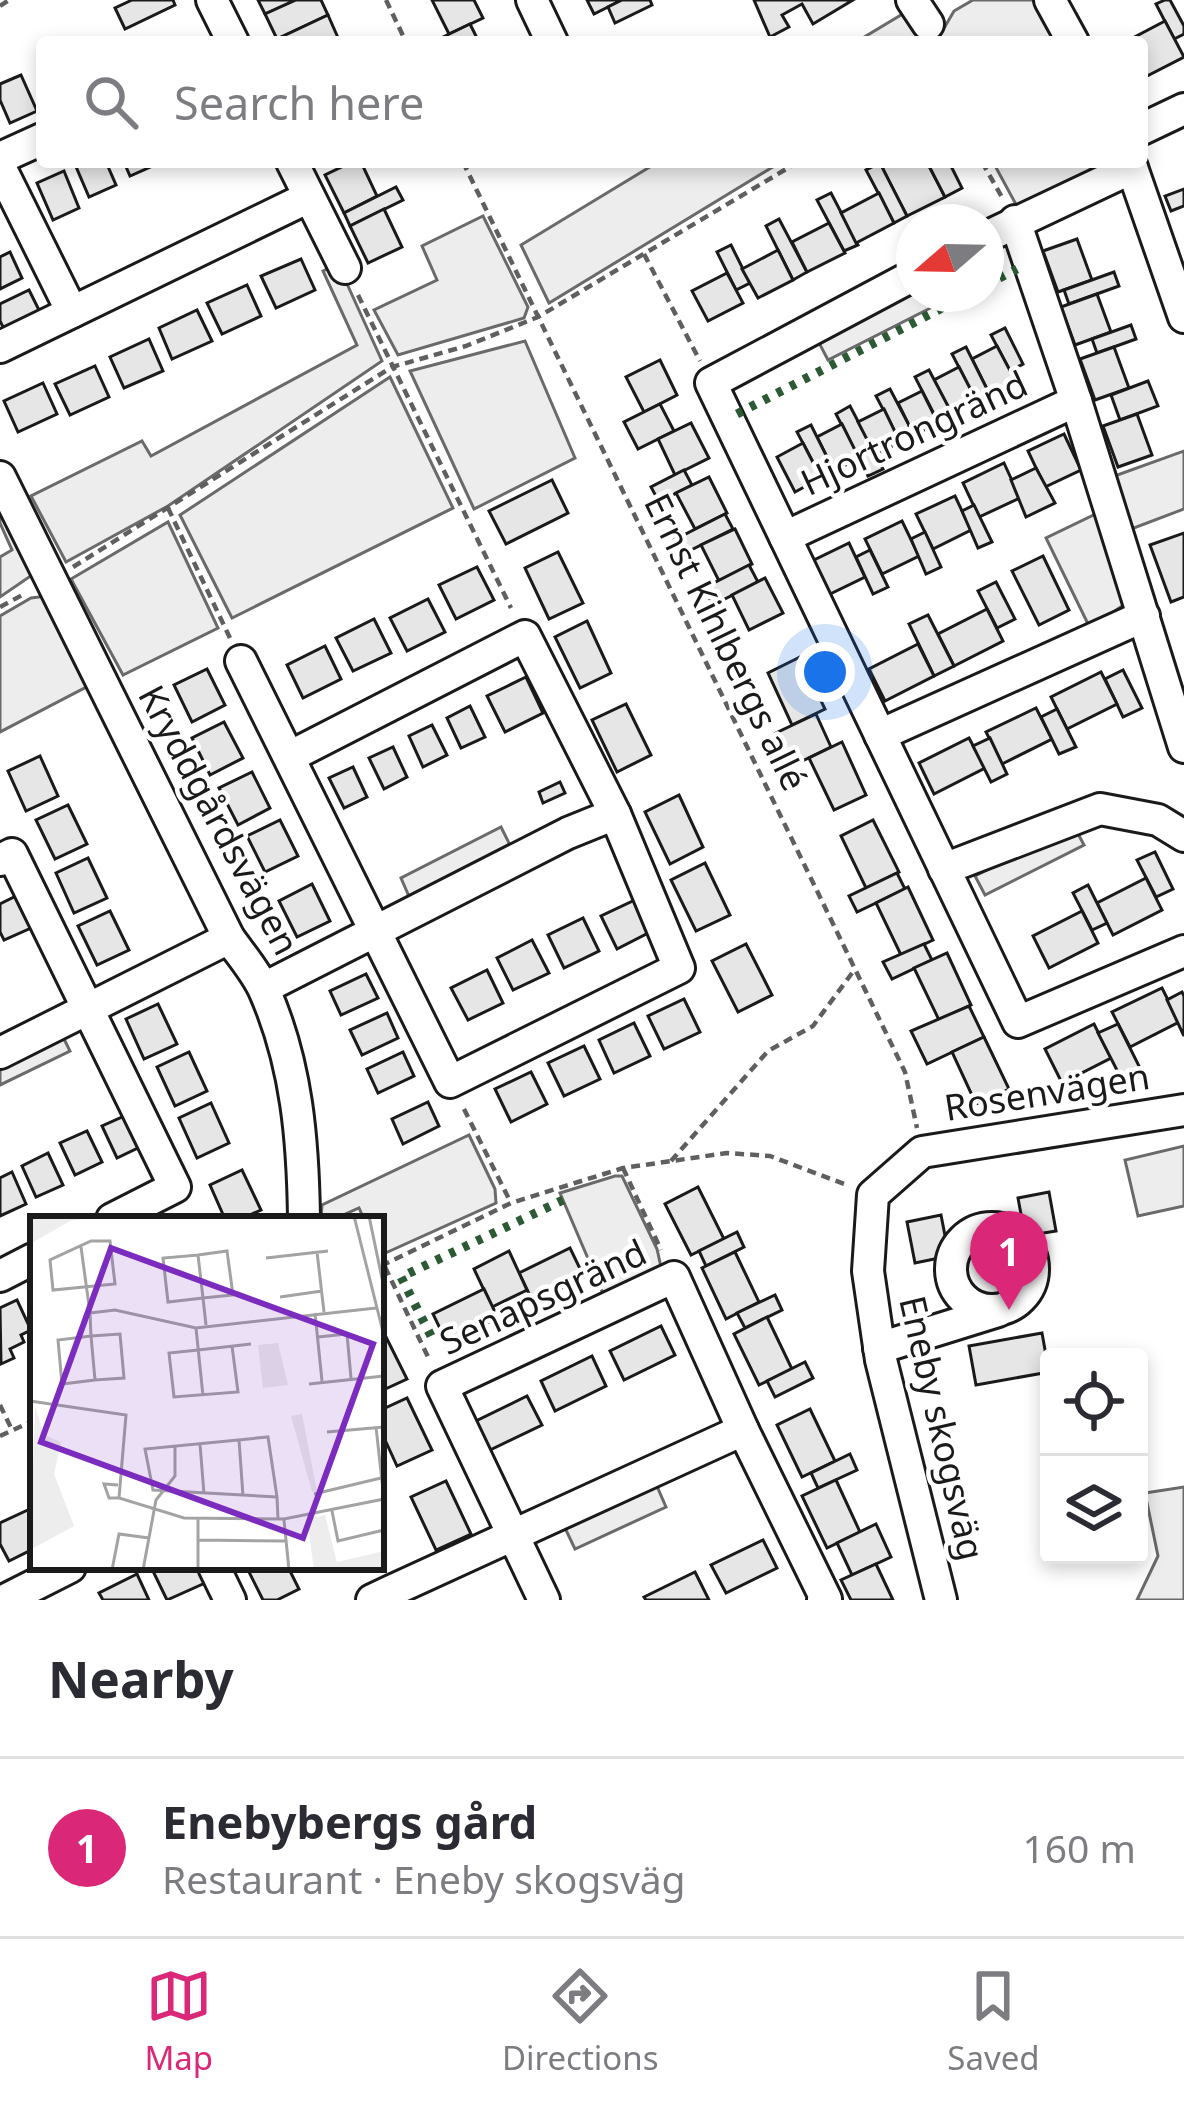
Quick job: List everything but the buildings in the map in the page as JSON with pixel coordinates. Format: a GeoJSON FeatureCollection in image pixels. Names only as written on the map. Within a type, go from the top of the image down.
{"type":"FeatureCollection","features":[{"type":"Feature","properties":{"kind":"street"},"geometry":{"type":"LineString","coordinates":[[212,0],[230,36]]}},
{"type":"Feature","properties":{"kind":"street"},"geometry":{"type":"LineString","coordinates":[[532,0],[549,36]]}},
{"type":"Feature","properties":{"kind":"street"},"geometry":{"type":"LineString","coordinates":[[1049,0],[1070,36]]}},
{"type":"Feature","properties":{"kind":"street"},"geometry":{"type":"LineString","coordinates":[[1148,126],[1184,109]]}},
{"type":"Feature","properties":{"kind":"street"},"geometry":{"type":"LineString","coordinates":[[36,142],[0,163],[72,312]]}},
{"type":"Feature","properties":{"kind":"street"},"geometry":{"type":"LineString","coordinates":[[295,168],[345,268]]}},
{"type":"Feature","properties":{"kind":"street"},"geometry":{"type":"LineString","coordinates":[[1004,227],[1125,168]]}},
{"type":"Feature","properties":{"kind":"street"},"geometry":{"type":"LineString","coordinates":[[1132,168],[1184,317]]}},
{"type":"Feature","properties":{"kind":"street"},"geometry":{"type":"LineString","coordinates":[[0,347],[309,196]]}},
{"type":"Feature","properties":{"kind":"street","name":"Hjortrongränd"},"geometry":{"type":"LineString","coordinates":[[1015,221],[1184,747]]}},
{"type":"Feature","properties":{"kind":"street"},"geometry":{"type":"LineString","coordinates":[[712,383],[896,285]]}},
{"type":"Feature","properties":{"kind":"street","name":"Hjortrongränd"},"geometry":{"type":"LineString","coordinates":[[712,383],[1018,1022],[1184,951]]}},
{"type":"Feature","properties":{"kind":"street","name":"Hjortrongränd"},"geometry":{"type":"LineString","coordinates":[[784,537],[1076,401]]}},
{"type":"Feature","properties":{"kind":"street","name":"Kryddgårdsvägen"},"geometry":{"type":"LineString","coordinates":[[0,478],[229,938],[264,988],[293,1072],[303,1155],[304,1216]]}},
{"type":"Feature","properties":{"kind":"street"},"geometry":{"type":"LineString","coordinates":[[880,735],[1144,616]]}},
{"type":"Feature","properties":{"kind":"street"},"geometry":{"type":"LineString","coordinates":[[242,661],[289,757],[375,932],[450,1082],[679,968],[615,814],[525,636],[289,757]]}},
{"type":"Feature","properties":{"kind":"street"},"geometry":{"type":"LineString","coordinates":[[944,868],[1100,809],[1158,820],[1184,836]]}},
{"type":"Feature","properties":{"kind":"street"},"geometry":{"type":"LineString","coordinates":[[264,988],[568,833],[615,814]]}},
{"type":"Feature","properties":{"kind":"street"},"geometry":{"type":"LineString","coordinates":[[0,860],[12,854],[175,1187],[118,1216]]}},
{"type":"Feature","properties":{"kind":"street"},"geometry":{"type":"LineString","coordinates":[[0,1052],[229,938]]}},
{"type":"Feature","properties":{"kind":"street","name":"Rosenvägen"},"geometry":{"type":"LineString","coordinates":[[922,1152],[1184,1110]]}},
{"type":"Feature","properties":{"kind":"street"},"geometry":{"type":"LineString","coordinates":[[873,1195],[922,1152]]}},
{"type":"Feature","properties":{"kind":"street","name":"Eneby skogsväg"},"geometry":{"type":"LineString","coordinates":[[873,1195],[868,1271],[879,1348],[941,1600]]}},
{"type":"Feature","properties":{"kind":"street"},"geometry":{"type":"LineString","coordinates":[[0,1276],[30,1261]]}},
{"type":"Feature","properties":{"kind":"street","name":"Senapsgränd"},"geometry":{"type":"LineString","coordinates":[[544,1600],[442,1386],[674,1277],[823,1600]]}},
{"type":"Feature","properties":{"kind":"street"},"geometry":{"type":"LineString","coordinates":[[879,1348],[998,1310]]}},
{"type":"Feature","properties":{"kind":"street"},"geometry":{"type":"LineString","coordinates":[[380,1586],[512,1536],[743,1430]]}},
{"type":"Feature","properties":{"kind":"street"},"geometry":{"type":"LineString","coordinates":[[5,1600],[64,1570]]}},
{"type":"Feature","properties":{"kind":"street"},"geometry":{"type":"LineString","coordinates":[[215,1570],[230,1600]]}},
{"type":"Feature","properties":{"kind":"path"},"geometry":{"type":"LineString","coordinates":[[0,6],[9,0]]}},
{"type":"Feature","properties":{"kind":"path"},"geometry":{"type":"LineString","coordinates":[[386,0],[403,36]]}},
{"type":"Feature","properties":{"kind":"path","name":"Ernst Kihlbergs allé"},"geometry":{"type":"LineString","coordinates":[[467,168],[905,1072],[922,1152]]}},
{"type":"Feature","properties":{"kind":"path"},"geometry":{"type":"LineString","coordinates":[[0,607],[52,580],[392,367],[466,346],[538,317],[788,168]]}},
{"type":"Feature","properties":{"kind":"path"},"geometry":{"type":"LineString","coordinates":[[985,168],[1015,221]]}},
{"type":"Feature","properties":{"kind":"path"},"geometry":{"type":"LineString","coordinates":[[644,254],[712,383]]}},
{"type":"Feature","properties":{"kind":"path"},"geometry":{"type":"LineString","coordinates":[[345,268],[525,636]]}},
{"type":"Feature","properties":{"kind":"path"},"geometry":{"type":"LineString","coordinates":[[168,508],[242,661]]}},
{"type":"Feature","properties":{"kind":"path"},"geometry":{"type":"LineString","coordinates":[[671,1161],[768,1051],[813,1026],[855,969]]}},
{"type":"Feature","properties":{"kind":"path"},"geometry":{"type":"LineString","coordinates":[[450,1082],[511,1203]]}},
{"type":"Feature","properties":{"kind":"path"},"geometry":{"type":"LineString","coordinates":[[384,1264],[511,1203],[623,1168],[727,1153],[770,1156],[873,1195]]}},
{"type":"Feature","properties":{"kind":"path"},"geometry":{"type":"LineString","coordinates":[[623,1168],[674,1277]]}},
{"type":"Feature","properties":{"kind":"path"},"geometry":{"type":"LineString","coordinates":[[384,1269],[442,1386]]}},
{"type":"Feature","properties":{"kind":"path"},"geometry":{"type":"LineString","coordinates":[[0,1405],[12,1430]]}},
{"type":"Feature","properties":{"kind":"path"},"geometry":{"type":"LineString","coordinates":[[0,1436],[30,1422]]}},
{"type":"Feature","properties":{"kind":"shaded area"},"geometry":{"type":"Polygon","coordinates":[[[973,0],[1033,0],[1054,36],[939,36],[954,11],[973,0]]]}},
{"type":"Feature","properties":{"kind":"shaded area"},"geometry":{"type":"Polygon","coordinates":[[[906,12],[919,36],[866,36],[906,12]]]}},
{"type":"Feature","properties":{"kind":"shaded area"},"geometry":{"type":"Polygon","coordinates":[[[648,168],[771,168],[549,303],[521,245],[648,168]]]}},
{"type":"Feature","properties":{"kind":"shaded area"},"geometry":{"type":"Polygon","coordinates":[[[996,168],[1091,168],[1081,179],[1019,210],[996,168]]]}},
{"type":"Feature","properties":{"kind":"shaded area"},"geometry":{"type":"Polygon","coordinates":[[[483,216],[528,307],[524,318],[398,355],[374,310],[437,280],[422,246],[483,216]]]}},
{"type":"Feature","properties":{"kind":"shaded area"},"geometry":{"type":"Polygon","coordinates":[[[338,264],[382,361],[168,506],[66,562],[31,496],[142,441],[151,456],[357,345],[323,271],[338,264]]]}},
{"type":"Feature","properties":{"kind":"shaded area"},"geometry":{"type":"Polygon","coordinates":[[[896,300],[896,312],[923,312],[828,360],[818,341],[896,300]]]}},
{"type":"Feature","properties":{"kind":"shaded area"},"geometry":{"type":"Polygon","coordinates":[[[525,341],[575,458],[474,509],[410,371],[525,341]]]}},
{"type":"Feature","properties":{"kind":"shaded area"},"geometry":{"type":"Polygon","coordinates":[[[390,377],[453,508],[232,618],[180,515],[390,377]]]}},
{"type":"Feature","properties":{"kind":"shaded area"},"geometry":{"type":"Polygon","coordinates":[[[1184,451],[1184,509],[1126,531],[1109,478],[1184,451]]]}},
{"type":"Feature","properties":{"kind":"shaded area"},"geometry":{"type":"Polygon","coordinates":[[[0,498],[35,573],[0,597],[0,557],[12,550],[0,523],[0,498]]]}},
{"type":"Feature","properties":{"kind":"shaded area"},"geometry":{"type":"Polygon","coordinates":[[[1104,510],[1125,604],[1090,628],[1046,538],[1104,510]]]}},
{"type":"Feature","properties":{"kind":"shaded area"},"geometry":{"type":"Polygon","coordinates":[[[168,522],[218,628],[123,675],[71,579],[168,522]]]}},
{"type":"Feature","properties":{"kind":"shaded area"},"geometry":{"type":"Polygon","coordinates":[[[47,596],[92,684],[0,732],[0,616],[31,598],[47,596]]]}},
{"type":"Feature","properties":{"kind":"shaded area"},"geometry":{"type":"Polygon","coordinates":[[[1074,826],[1084,845],[985,895],[975,876],[1074,826]]]}},
{"type":"Feature","properties":{"kind":"shaded area"},"geometry":{"type":"Polygon","coordinates":[[[501,827],[513,851],[411,901],[401,878],[501,827]]]}},
{"type":"Feature","properties":{"kind":"shaded area"},"geometry":{"type":"Polygon","coordinates":[[[61,1033],[70,1051],[0,1085],[0,1063],[61,1033]]]}},
{"type":"Feature","properties":{"kind":"shaded area"},"geometry":{"type":"Polygon","coordinates":[[[469,1135],[495,1189],[496,1203],[384,1254],[384,1216],[363,1216],[359,1208],[341,1216],[321,1216],[322,1205],[469,1135]]]}},
{"type":"Feature","properties":{"kind":"shaded area"},"geometry":{"type":"Polygon","coordinates":[[[1184,1146],[1184,1206],[1138,1216],[1125,1160],[1184,1146]]]}},
{"type":"Feature","properties":{"kind":"shaded area"},"geometry":{"type":"Polygon","coordinates":[[[622,1176],[661,1267],[604,1296],[560,1193],[622,1176]]]}},
{"type":"Feature","properties":{"kind":"shaded area"},"geometry":{"type":"Polygon","coordinates":[[[656,1484],[666,1507],[575,1549],[564,1526],[656,1484]]]}},
{"type":"Feature","properties":{"kind":"shaded area"},"geometry":{"type":"Polygon","coordinates":[[[1184,1487],[1184,1600],[1137,1600],[1158,1556],[1148,1493],[1184,1487]]]}},
{"type":"Feature","properties":{"kind":"hedge"},"geometry":{"type":"LineString","coordinates":[[1004,276],[1017,269]]}},
{"type":"Feature","properties":{"kind":"hedge"},"geometry":{"type":"LineString","coordinates":[[737,414],[934,312]]}},
{"type":"Feature","properties":{"kind":"hedge"},"geometry":{"type":"LineString","coordinates":[[431,1336],[401,1277],[563,1200]]}},
{"type":"Feature","properties":{"kind":"place","name":"Enebybergs gård"},"geometry":{"type":"Point","coordinates":[1009,1310]}}]}
